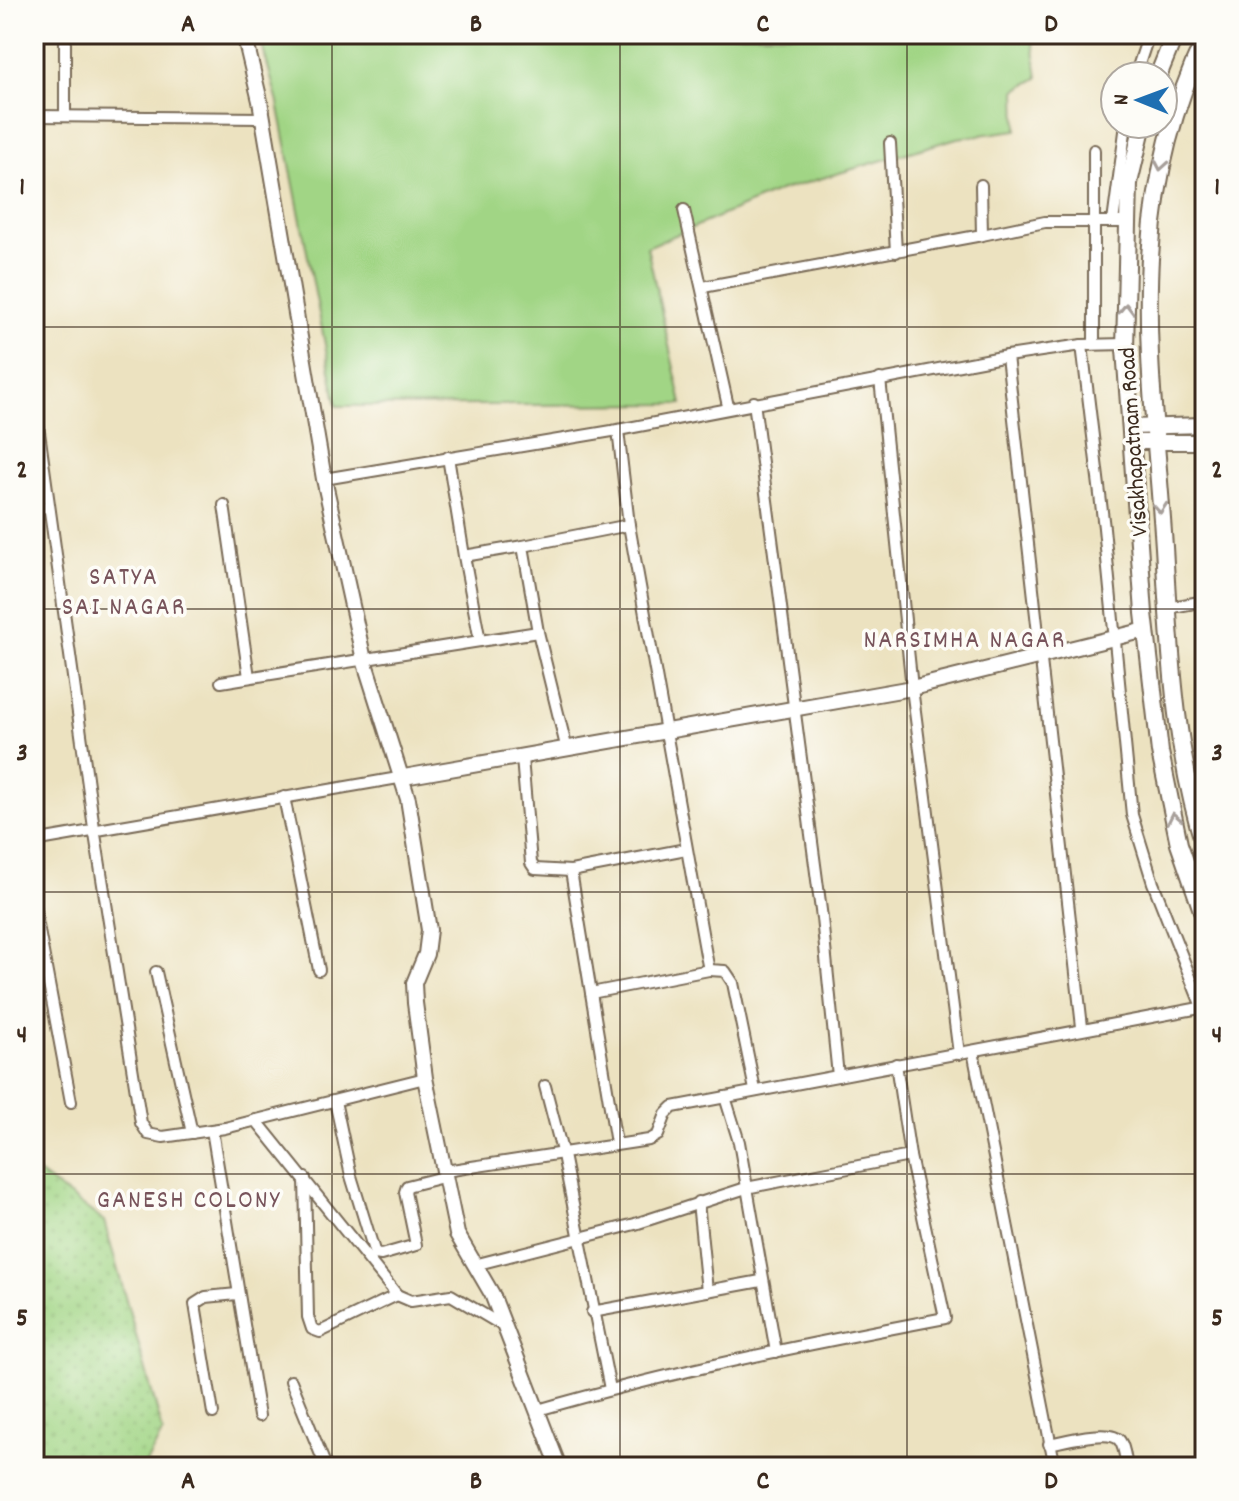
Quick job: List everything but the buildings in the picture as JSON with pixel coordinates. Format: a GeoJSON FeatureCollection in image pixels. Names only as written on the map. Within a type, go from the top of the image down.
{"type":"FeatureCollection","features":[{"type":"Feature","properties":{"kind":"main road"},"geometry":{"type":"LineString","coordinates":[[244,34],[263,118],[324,479],[364,660],[404,777],[429,930],[426,954],[414,983],[425,1078],[457,1234],[484,1279],[559,1467]]}},
{"type":"Feature","properties":{"kind":"main road"},"geometry":{"type":"LineString","coordinates":[[1164,60],[1175,34]]}},
{"type":"Feature","properties":{"kind":"main road","name":"Visakhapatnam Road"},"geometry":{"type":"LineString","coordinates":[[1205,39],[1200,66],[1164,143],[1147,263],[1154,433],[1167,608],[1184,753],[1205,847]]}},
{"type":"Feature","properties":{"kind":"main road"},"geometry":{"type":"LineString","coordinates":[[1139,140],[1120,222],[1125,344],[1146,630],[1160,752],[1179,844],[1205,919]]}},
{"type":"Feature","properties":{"kind":"main road"},"geometry":{"type":"LineString","coordinates":[[1131,434],[1205,425]]}},
{"type":"Feature","properties":{"kind":"main road"},"geometry":{"type":"LineString","coordinates":[[1154,433],[1205,442]]}},
{"type":"Feature","properties":{"kind":"main road"},"geometry":{"type":"LineString","coordinates":[[404,777],[912,688],[1146,630]]}},
{"type":"Feature","properties":{"kind":"street"},"geometry":{"type":"LineString","coordinates":[[65,34],[65,116]]}},
{"type":"Feature","properties":{"kind":"street"},"geometry":{"type":"LineString","coordinates":[[1140,60],[1149,34]]}},
{"type":"Feature","properties":{"kind":"street"},"geometry":{"type":"LineString","coordinates":[[34,116],[263,118]]}},
{"type":"Feature","properties":{"kind":"street"},"geometry":{"type":"LineString","coordinates":[[703,287],[1045,222],[1120,222],[1125,140]]}},
{"type":"Feature","properties":{"kind":"street"},"geometry":{"type":"LineString","coordinates":[[890,143],[896,252]]}},
{"type":"Feature","properties":{"kind":"street"},"geometry":{"type":"LineString","coordinates":[[335,1101],[351,1176],[375,1254],[381,1255],[416,1245],[405,1192],[407,1186],[446,1174],[563,1155],[658,1135],[666,1114],[673,1107],[959,1054],[1082,1027],[1204,1007],[1153,883],[1132,815],[1088,344],[1094,150]]}},
{"type":"Feature","properties":{"kind":"street"},"geometry":{"type":"LineString","coordinates":[[981,185],[982,235]]}},
{"type":"Feature","properties":{"kind":"street"},"geometry":{"type":"LineString","coordinates":[[684,210],[728,406]]}},
{"type":"Feature","properties":{"kind":"street"},"geometry":{"type":"LineString","coordinates":[[324,479],[618,430],[728,406],[1007,356],[1088,344],[1125,344]]}},
{"type":"Feature","properties":{"kind":"street"},"geometry":{"type":"LineString","coordinates":[[1007,356],[1082,1027]]}},
{"type":"Feature","properties":{"kind":"street"},"geometry":{"type":"LineString","coordinates":[[880,379],[912,688],[959,1054]]}},
{"type":"Feature","properties":{"kind":"street"},"geometry":{"type":"LineString","coordinates":[[34,396],[94,828],[141,1123],[148,1134],[163,1137],[212,1130],[425,1078]]}},
{"type":"Feature","properties":{"kind":"street"},"geometry":{"type":"LineString","coordinates":[[754,402],[822,918],[838,1076]]}},
{"type":"Feature","properties":{"kind":"street"},"geometry":{"type":"LineString","coordinates":[[618,430],[629,525],[709,970]]}},
{"type":"Feature","properties":{"kind":"street"},"geometry":{"type":"LineString","coordinates":[[448,457],[480,641]]}},
{"type":"Feature","properties":{"kind":"street"},"geometry":{"type":"LineString","coordinates":[[224,505],[249,677]]}},
{"type":"Feature","properties":{"kind":"street"},"geometry":{"type":"LineString","coordinates":[[34,508],[48,507]]}},
{"type":"Feature","properties":{"kind":"street"},"geometry":{"type":"LineString","coordinates":[[464,556],[629,525]]}},
{"type":"Feature","properties":{"kind":"street"},"geometry":{"type":"LineString","coordinates":[[523,546],[538,632],[567,750]]}},
{"type":"Feature","properties":{"kind":"street"},"geometry":{"type":"LineString","coordinates":[[1167,608],[1205,601]]}},
{"type":"Feature","properties":{"kind":"street"},"geometry":{"type":"LineString","coordinates":[[221,682],[538,632]]}},
{"type":"Feature","properties":{"kind":"street"},"geometry":{"type":"LineString","coordinates":[[522,758],[531,863],[541,872],[571,871],[686,849]]}},
{"type":"Feature","properties":{"kind":"street"},"geometry":{"type":"LineString","coordinates":[[34,841],[94,828],[231,808],[404,777]]}},
{"type":"Feature","properties":{"kind":"street"},"geometry":{"type":"LineString","coordinates":[[284,797],[319,970]]}},
{"type":"Feature","properties":{"kind":"street"},"geometry":{"type":"LineString","coordinates":[[571,871],[616,1143]]}},
{"type":"Feature","properties":{"kind":"street"},"geometry":{"type":"LineString","coordinates":[[34,904],[71,1102]]}},
{"type":"Feature","properties":{"kind":"street"},"geometry":{"type":"LineString","coordinates":[[591,993],[709,970],[725,971],[733,983],[755,1090]]}},
{"type":"Feature","properties":{"kind":"street"},"geometry":{"type":"LineString","coordinates":[[156,972],[192,1133]]}},
{"type":"Feature","properties":{"kind":"street"},"geometry":{"type":"LineString","coordinates":[[973,1051],[1055,1467]]}},
{"type":"Feature","properties":{"kind":"street"},"geometry":{"type":"LineString","coordinates":[[538,1410],[610,1389],[945,1318],[910,1156],[896,1064]]}},
{"type":"Feature","properties":{"kind":"street"},"geometry":{"type":"LineString","coordinates":[[545,1086],[563,1155],[592,1312],[610,1389]]}},
{"type":"Feature","properties":{"kind":"street"},"geometry":{"type":"LineString","coordinates":[[725,1097],[739,1142],[761,1281],[776,1352]]}},
{"type":"Feature","properties":{"kind":"street"},"geometry":{"type":"LineString","coordinates":[[256,1120],[397,1295],[411,1301],[451,1295],[505,1327]]}},
{"type":"Feature","properties":{"kind":"street"},"geometry":{"type":"LineString","coordinates":[[212,1130],[259,1416]]}},
{"type":"Feature","properties":{"kind":"street"},"geometry":{"type":"LineString","coordinates":[[474,1265],[580,1240],[746,1188],[910,1156]]}},
{"type":"Feature","properties":{"kind":"street"},"geometry":{"type":"LineString","coordinates":[[305,1178],[308,1317],[312,1329],[320,1332],[397,1295]]}},
{"type":"Feature","properties":{"kind":"street"},"geometry":{"type":"LineString","coordinates":[[698,1202],[707,1291]]}},
{"type":"Feature","properties":{"kind":"street"},"geometry":{"type":"LineString","coordinates":[[592,1312],[761,1281]]}},
{"type":"Feature","properties":{"kind":"street"},"geometry":{"type":"LineString","coordinates":[[213,1413],[195,1304],[200,1298],[237,1294]]}},
{"type":"Feature","properties":{"kind":"street"},"geometry":{"type":"LineString","coordinates":[[291,1381],[326,1467]]}},
{"type":"Feature","properties":{"kind":"street"},"geometry":{"type":"LineString","coordinates":[[1049,1444],[1095,1436],[1116,1437],[1122,1443],[1127,1467]]}},
{"type":"Feature","properties":{"kind":"green space"},"geometry":{"type":"Polygon","coordinates":[[[259,34],[1032,34],[1038,78],[1016,90],[1017,130],[957,138],[779,191],[647,247],[682,404],[337,406],[278,103],[259,34]]]}},
{"type":"Feature","properties":{"kind":"green space"},"geometry":{"type":"Polygon","coordinates":[[[34,1170],[104,1221],[163,1432],[144,1467],[34,1467],[34,1170]]]}},
{"type":"Feature","properties":{"kind":"district","name":"SATYA SAI NAGAR"},"geometry":{"type":"Point","coordinates":[124,590]}},
{"type":"Feature","properties":{"kind":"district","name":"NARSIMHA NAGAR"},"geometry":{"type":"Point","coordinates":[965,638]}},
{"type":"Feature","properties":{"kind":"district","name":"GANESH COLONY"},"geometry":{"type":"Point","coordinates":[189,1198]}}]}
